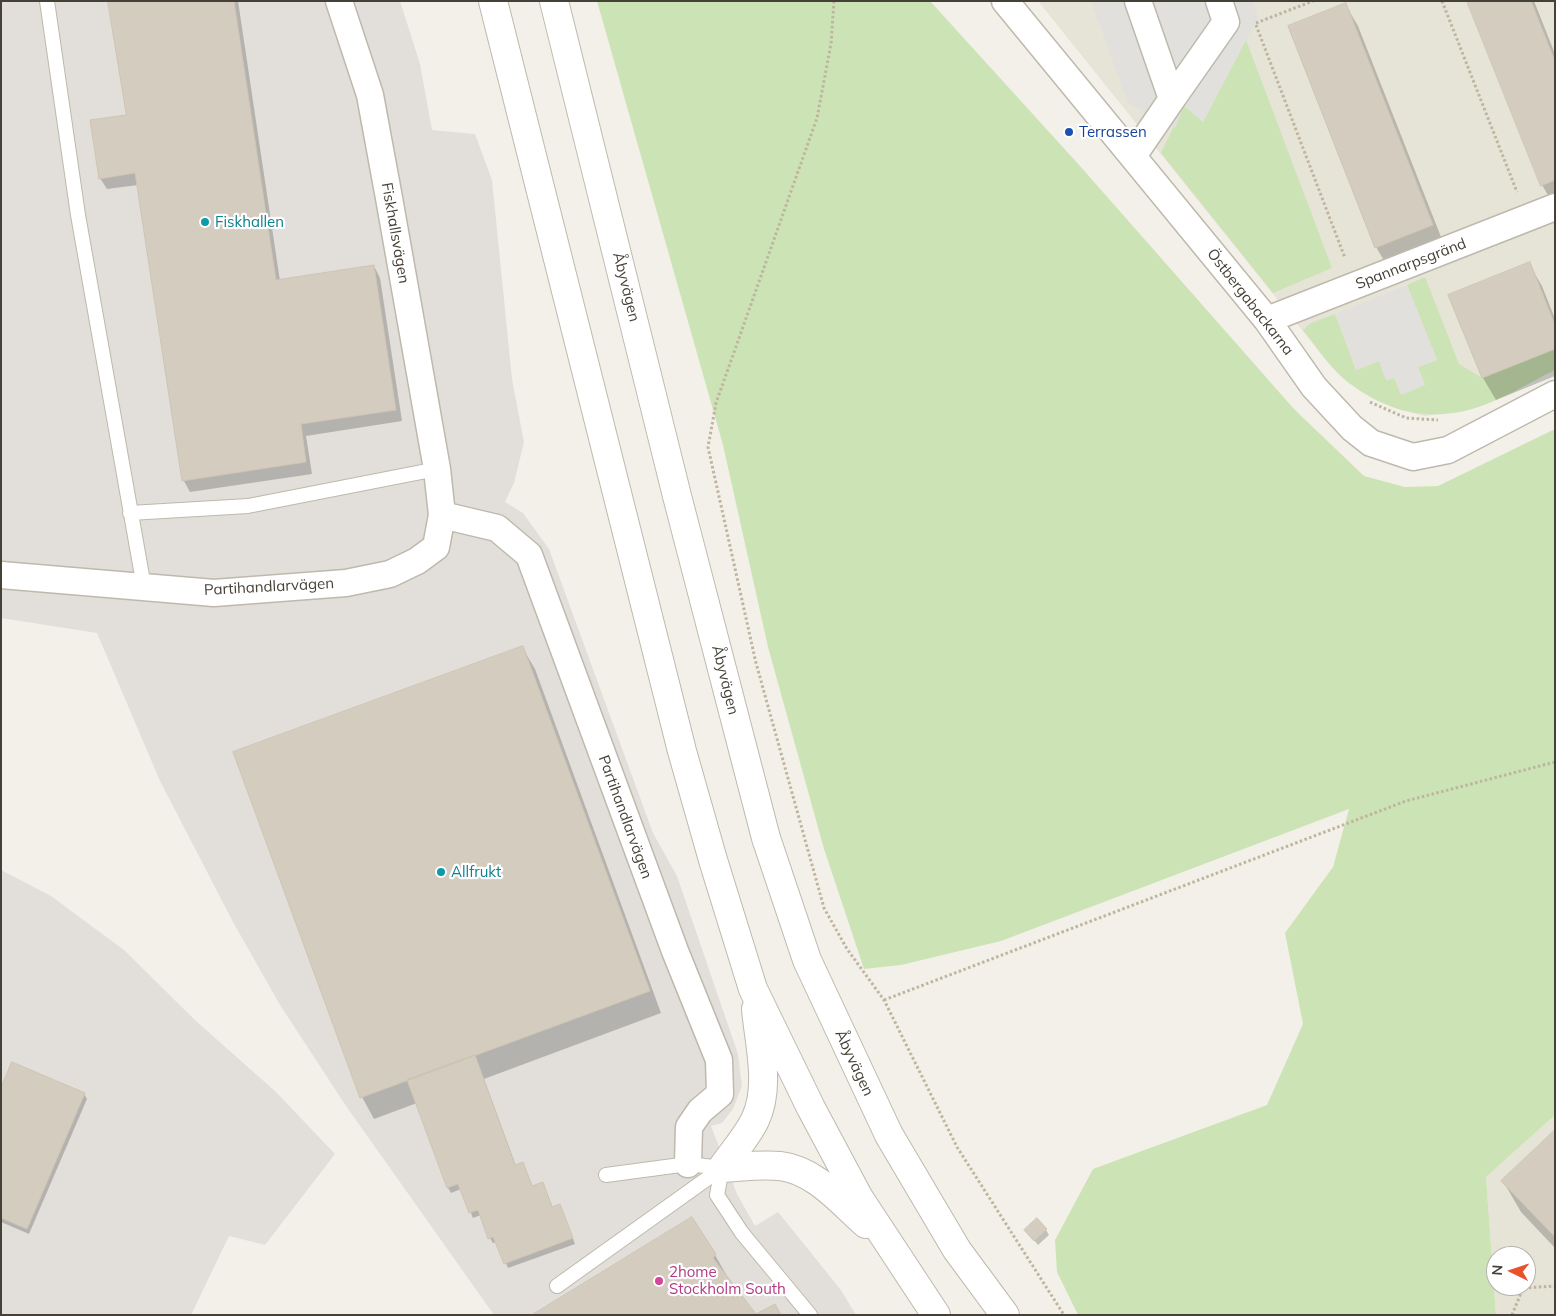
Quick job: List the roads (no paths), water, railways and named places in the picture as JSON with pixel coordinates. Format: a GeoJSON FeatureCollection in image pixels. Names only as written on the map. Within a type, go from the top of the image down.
{"type":"FeatureCollection","features":[{"type":"Feature","properties":{"kind":"street","name":"Fiskhallsvägen"},"geometry":{"type":"LineString","coordinates":[[339,1],[370,95],[437,469]]}},
{"type":"Feature","properties":{"kind":"street"},"geometry":{"type":"LineString","coordinates":[[493,1],[682,751],[753,989],[811,1108],[859,1198],[936,1315]]}},
{"type":"Feature","properties":{"kind":"street","name":"Åbyvägen"},"geometry":{"type":"LineString","coordinates":[[554,1],[766,838],[804,951],[889,1135],[957,1250],[1006,1315]]}},
{"type":"Feature","properties":{"kind":"street","name":"Östbergabackarna"},"geometry":{"type":"LineString","coordinates":[[1005,1],[1267,320],[1314,387],[1352,428],[1372,443],[1413,456],[1448,450],[1555,394]]}},
{"type":"Feature","properties":{"kind":"street"},"geometry":{"type":"LineString","coordinates":[[1138,1],[1172,99]]}},
{"type":"Feature","properties":{"kind":"street"},"geometry":{"type":"LineString","coordinates":[[1132,156],[1226,22],[1219,1]]}},
{"type":"Feature","properties":{"kind":"street","name":"Spannarpsgränd"},"geometry":{"type":"LineString","coordinates":[[1267,320],[1555,207]]}},
{"type":"Feature","properties":{"kind":"street","name":"Partihandlarvägen"},"geometry":{"type":"LineString","coordinates":[[1,575],[214,593],[346,583],[390,574],[418,561],[436,547],[442,515],[437,469]]}},
{"type":"Feature","properties":{"kind":"street","name":"Partihandlarvägen"},"geometry":{"type":"LineString","coordinates":[[442,515],[497,528],[529,555],[668,933],[719,1060],[720,1094],[700,1111],[689,1127],[688,1164]]}},
{"type":"Feature","properties":{"kind":"street"},"geometry":{"type":"LineString","coordinates":[[722,1168],[755,1121],[762,1100],[763,1076],[753,989]]}},
{"type":"Feature","properties":{"kind":"street"},"geometry":{"type":"LineString","coordinates":[[722,1168],[782,1166],[801,1172],[814,1179],[887,1242]]}},
{"type":"Feature","properties":{"kind":"lane"},"geometry":{"type":"LineString","coordinates":[[48,1],[78,215],[144,587]]}},
{"type":"Feature","properties":{"kind":"lane"},"geometry":{"type":"LineString","coordinates":[[130,513],[248,506],[437,469]]}},
{"type":"Feature","properties":{"kind":"lane"},"geometry":{"type":"LineString","coordinates":[[606,1175],[688,1164],[722,1168]]}},
{"type":"Feature","properties":{"kind":"lane"},"geometry":{"type":"LineString","coordinates":[[556,1286],[722,1168]]}},
{"type":"Feature","properties":{"kind":"lane"},"geometry":{"type":"LineString","coordinates":[[722,1168],[717,1195],[742,1233],[810,1315]]}},
{"type":"Feature","properties":{"kind":"place","name":"Terrassen"},"geometry":{"type":"Point","coordinates":[1069,132]}},
{"type":"Feature","properties":{"kind":"place","name":"Fiskhallen"},"geometry":{"type":"Point","coordinates":[205,222]}},
{"type":"Feature","properties":{"kind":"place","name":"Allfrukt"},"geometry":{"type":"Point","coordinates":[441,872]}},
{"type":"Feature","properties":{"kind":"place","name":"2home Stockholm South"},"geometry":{"type":"Point","coordinates":[659,1281]}}]}
